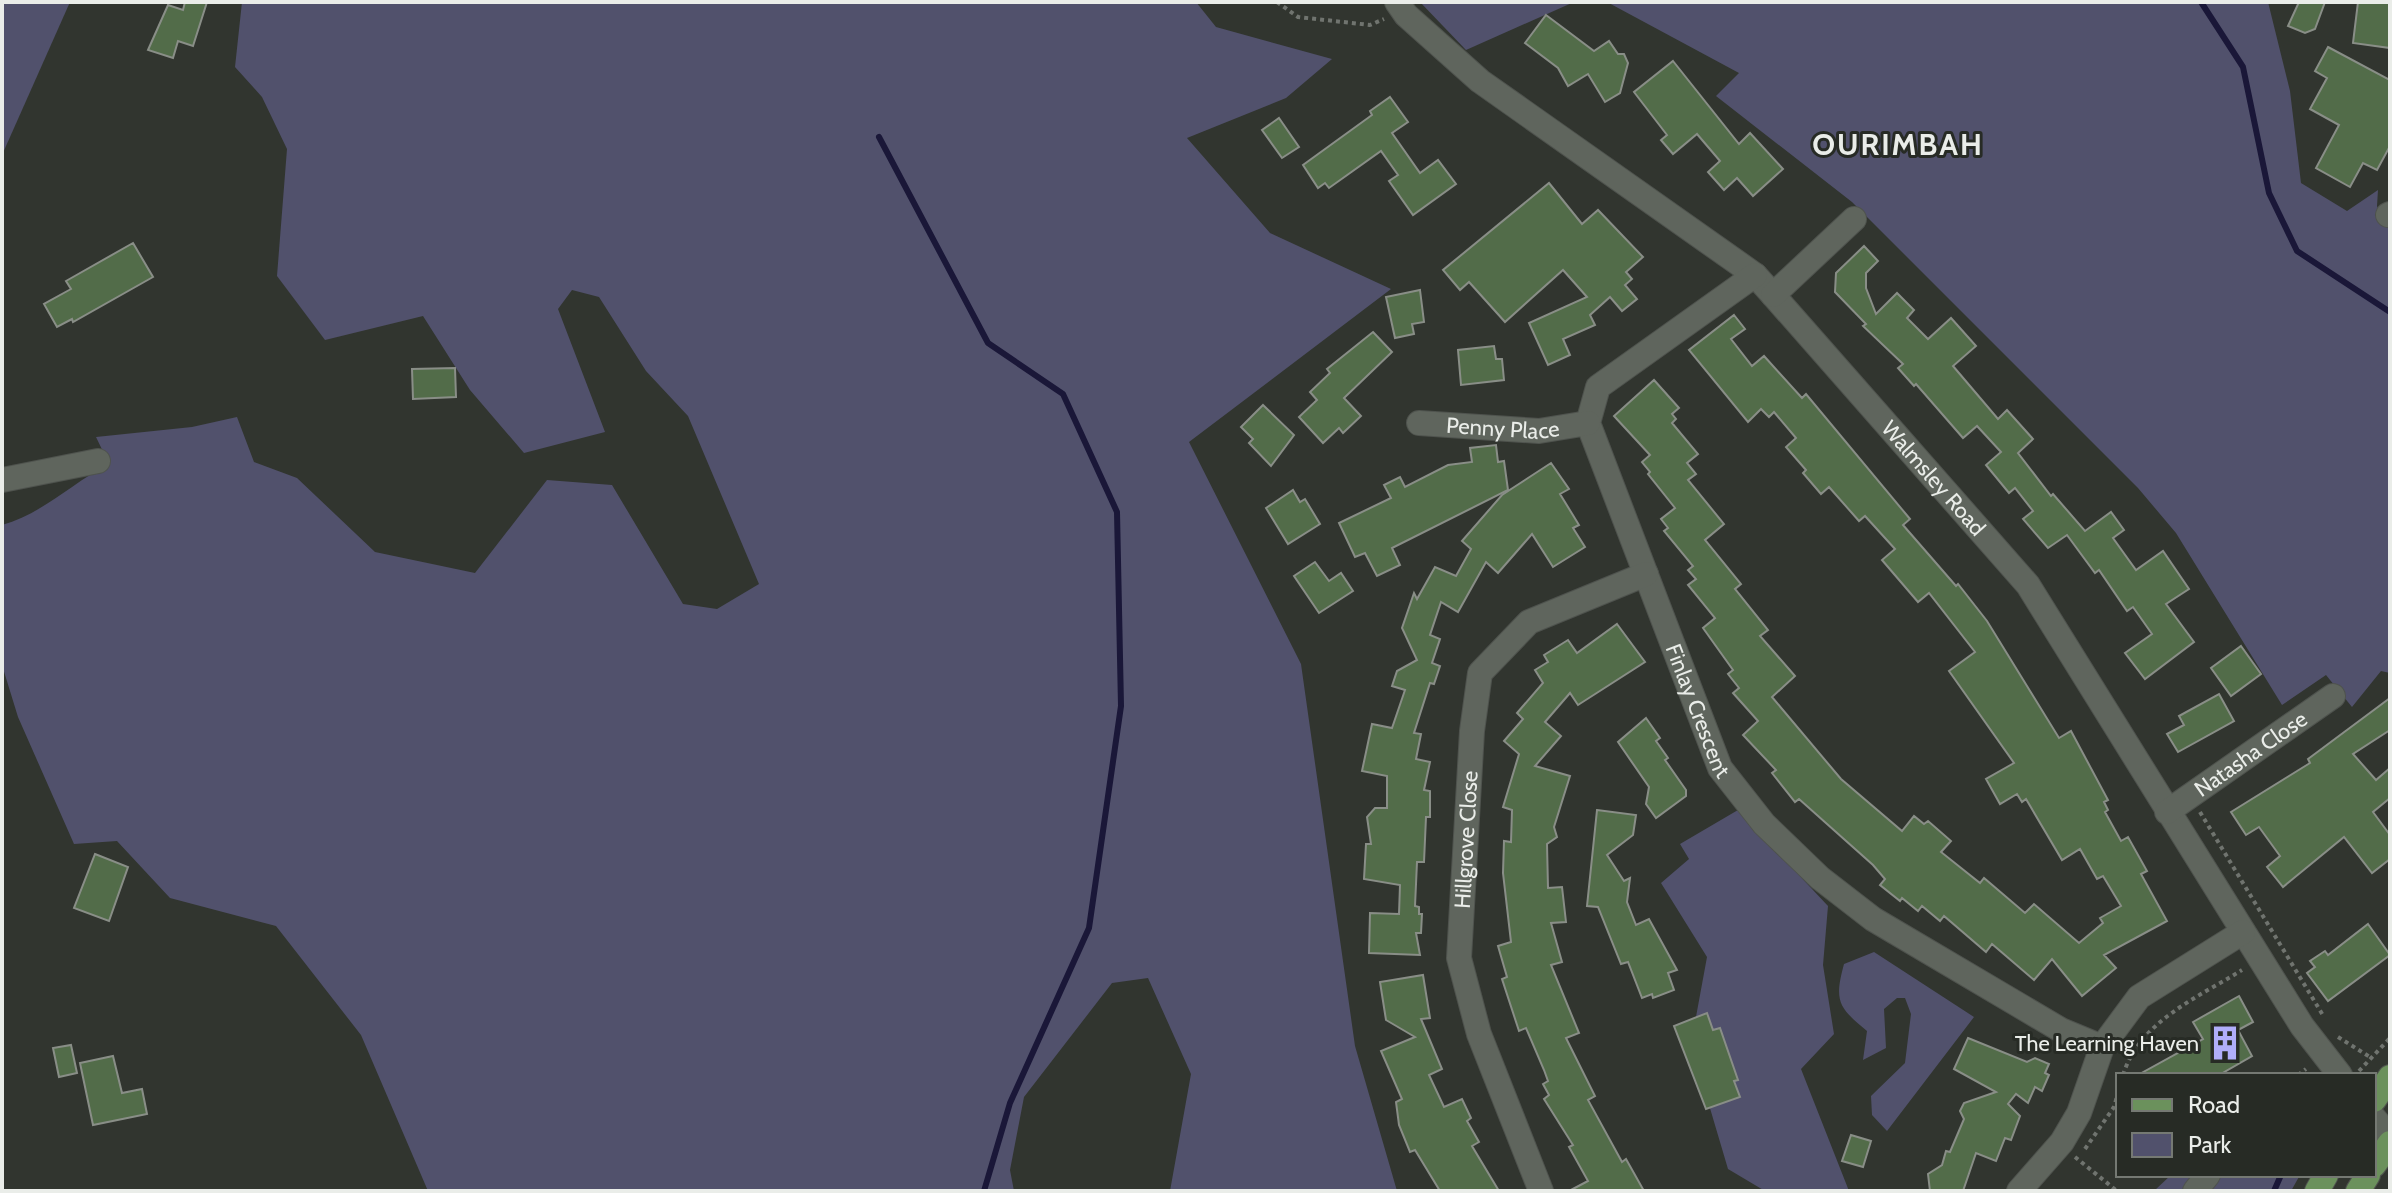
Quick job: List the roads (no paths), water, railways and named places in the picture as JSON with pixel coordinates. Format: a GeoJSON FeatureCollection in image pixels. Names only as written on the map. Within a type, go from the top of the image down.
{"type":"FeatureCollection","features":[{"type":"Feature","properties":{"kind":"main road"},"geometry":{"type":"LineString","coordinates":[[2376,1097],[2390,1077]]}},
{"type":"Feature","properties":{"kind":"main road"},"geometry":{"type":"LineString","coordinates":[[2376,1162],[2390,1143]]}},
{"type":"Feature","properties":{"kind":"street","name":"Walmsley Road"},"geometry":{"type":"LineString","coordinates":[[1400,6],[1480,81],[1755,275],[2028,585],[2302,1026],[2321,1072]]}},
{"type":"Feature","properties":{"kind":"street"},"geometry":{"type":"LineString","coordinates":[[1773,295],[1854,219]]}},
{"type":"Feature","properties":{"kind":"street"},"geometry":{"type":"LineString","coordinates":[[1588,423],[1598,387],[1755,275]]}},
{"type":"Feature","properties":{"kind":"street","name":"Penny Place"},"geometry":{"type":"LineString","coordinates":[[1419,423],[1539,431],[1588,423]]}},
{"type":"Feature","properties":{"kind":"street","name":"Finlay Crescent"},"geometry":{"type":"LineString","coordinates":[[1588,423],[1720,768],[1764,824],[1820,878],[1873,919],[2061,1030],[2102,1047]]}},
{"type":"Feature","properties":{"kind":"street"},"geometry":{"type":"LineString","coordinates":[[2,480],[98,461]]}},
{"type":"Feature","properties":{"kind":"street","name":"Hillgrove Close"},"geometry":{"type":"LineString","coordinates":[[1541,1191],[1479,1034],[1459,958],[1472,731],[1480,673],[1529,622],[1646,574]]}},
{"type":"Feature","properties":{"kind":"street","name":"Natasha Close"},"geometry":{"type":"LineString","coordinates":[[2167,812],[2333,696]]}},
{"type":"Feature","properties":{"kind":"street"},"geometry":{"type":"LineString","coordinates":[[2019,1191],[2070,1151],[2079,1113],[2102,1047],[2139,997],[2243,932]]}},
{"type":"Feature","properties":{"kind":"street"},"geometry":{"type":"LineString","coordinates":[[2376,1120],[2390,1137]]}},
{"type":"Feature","properties":{"kind":"waterway"},"geometry":{"type":"LineString","coordinates":[[2201,2],[2243,67],[2269,193],[2297,251],[2390,312]]}},
{"type":"Feature","properties":{"kind":"waterway"},"geometry":{"type":"LineString","coordinates":[[879,137],[988,343],[1063,394],[1117,512],[1121,706],[1089,928],[1010,1103],[984,1191]]}},
{"type":"Feature","properties":{"kind":"waterway"},"geometry":{"type":"LineString","coordinates":[[2274,1191],[2280,1177]]}},
{"type":"Feature","properties":{"kind":"place","name":"The Learning Haven"},"geometry":{"type":"Point","coordinates":[2225,1043]}},
{"type":"Feature","properties":{"kind":"district","name":"OURIMBAH"},"geometry":{"type":"Point","coordinates":[1898,145]}}]}
